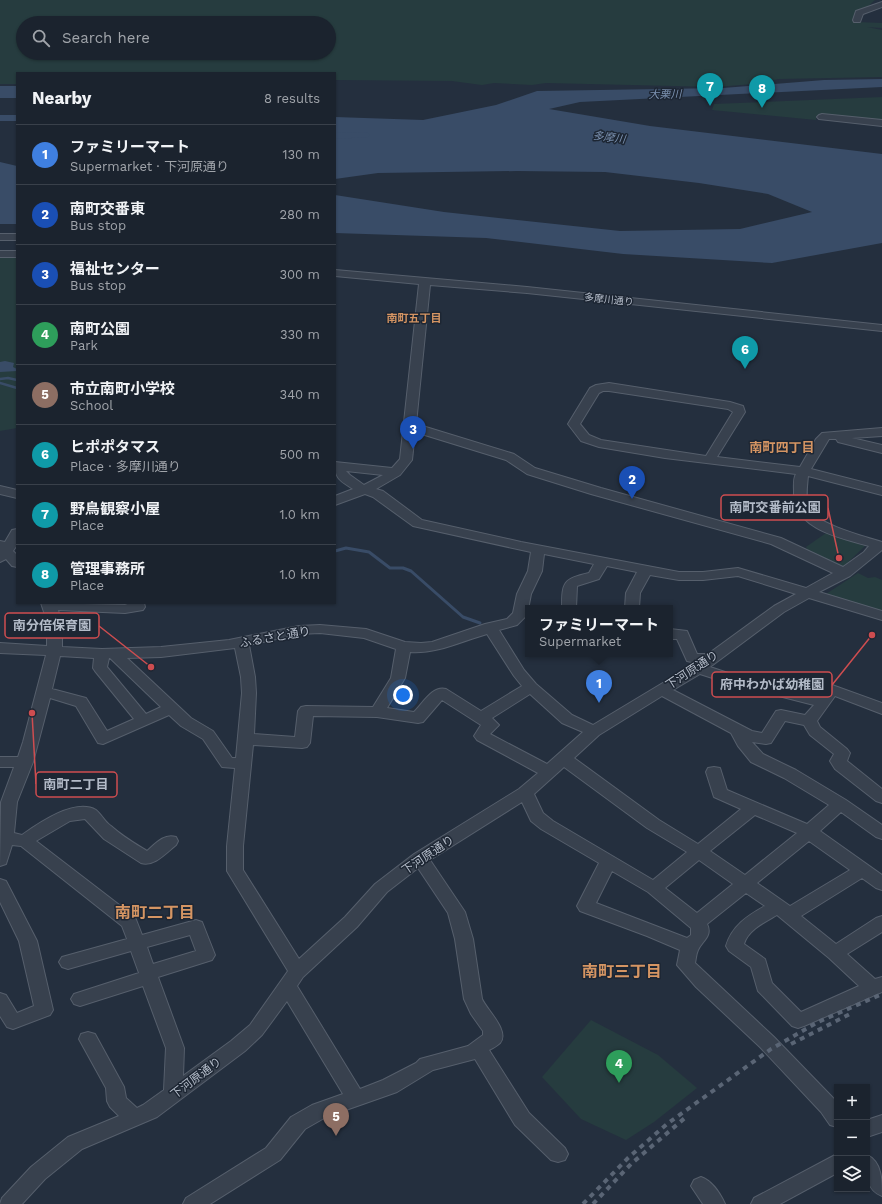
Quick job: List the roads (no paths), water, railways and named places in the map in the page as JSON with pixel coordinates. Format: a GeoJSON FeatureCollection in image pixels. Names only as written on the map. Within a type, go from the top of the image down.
{"type":"FeatureCollection","features":[{"type":"Feature","properties":{"kind":"street"},"geometry":{"type":"LineString","coordinates":[[857,20],[859,13],[882,4]]}},
{"type":"Feature","properties":{"kind":"street"},"geometry":{"type":"LineString","coordinates":[[822,117],[882,123]]}},
{"type":"Feature","properties":{"kind":"street"},"geometry":{"type":"LineString","coordinates":[[0,237],[16,237]]}},
{"type":"Feature","properties":{"kind":"street"},"geometry":{"type":"LineString","coordinates":[[0,254],[16,254]]}},
{"type":"Feature","properties":{"kind":"street","name":"多摩川通り"},"geometry":{"type":"LineString","coordinates":[[336,273],[617,299],[882,328]]}},
{"type":"Feature","properties":{"kind":"street"},"geometry":{"type":"LineString","coordinates":[[336,501],[365,489],[396,472],[406,460],[425,281]]}},
{"type":"Feature","properties":{"kind":"street"},"geometry":{"type":"LineString","coordinates":[[709,460],[739,412],[739,409],[730,406],[609,387],[600,388],[594,391],[574,424],[585,438],[600,443],[709,460],[804,470],[882,491]]}},
{"type":"Feature","properties":{"kind":"street"},"geometry":{"type":"LineString","coordinates":[[410,426],[510,457],[531,471],[596,491],[776,541],[845,573]]}},
{"type":"Feature","properties":{"kind":"street"},"geometry":{"type":"LineString","coordinates":[[826,436],[882,432]]}},
{"type":"Feature","properties":{"kind":"street"},"geometry":{"type":"LineString","coordinates":[[826,436],[882,449]]}},
{"type":"Feature","properties":{"kind":"street"},"geometry":{"type":"LineString","coordinates":[[826,436],[801,476],[801,504],[803,510],[810,519],[831,530],[880,546]]}},
{"type":"Feature","properties":{"kind":"street"},"geometry":{"type":"LineString","coordinates":[[336,466],[396,472]]}},
{"type":"Feature","properties":{"kind":"street"},"geometry":{"type":"LineString","coordinates":[[336,467],[346,478],[358,487],[378,494],[418,523],[538,549],[688,576],[738,572],[808,592],[882,616]]}},
{"type":"Feature","properties":{"kind":"street"},"geometry":{"type":"LineString","coordinates":[[0,490],[16,494]]}},
{"type":"Feature","properties":{"kind":"street"},"geometry":{"type":"LineString","coordinates":[[16,534],[2,551],[16,562]]}},
{"type":"Feature","properties":{"kind":"street","name":"下河原通り"},"geometry":{"type":"LineString","coordinates":[[9,1204],[38,1174],[75,1143],[150,1111],[238,1046],[256,1030],[292,979],[351,922],[381,888],[420,858],[525,793],[594,732],[705,663],[779,609],[862,562],[880,546]]}},
{"type":"Feature","properties":{"kind":"street","name":"ふるさと通り"},"geometry":{"type":"LineString","coordinates":[[0,648],[108,654],[161,652],[240,643],[299,630],[320,629],[366,634],[404,647],[421,648],[434,646],[490,627],[512,622],[524,611],[524,594],[535,571],[538,549]]}},
{"type":"Feature","properties":{"kind":"street"},"geometry":{"type":"LineString","coordinates":[[569,605],[569,585],[572,581],[594,576],[603,561]]}},
{"type":"Feature","properties":{"kind":"street"},"geometry":{"type":"LineString","coordinates":[[632,605],[633,593],[646,569]]}},
{"type":"Feature","properties":{"kind":"street"},"geometry":{"type":"LineString","coordinates":[[0,860],[5,838],[9,802],[24,762],[54,652],[56,639],[54,617],[49,604],[126,609],[138,607],[137,604]]}},
{"type":"Feature","properties":{"kind":"street"},"geometry":{"type":"LineString","coordinates":[[490,627],[519,674],[530,687],[567,719],[594,732]]}},
{"type":"Feature","properties":{"kind":"street"},"geometry":{"type":"LineString","coordinates":[[673,634],[682,634],[692,658],[705,663],[733,680],[824,702]]}},
{"type":"Feature","properties":{"kind":"street"},"geometry":{"type":"LineString","coordinates":[[240,643],[248,677],[249,694],[235,846],[235,871],[284,948],[292,979],[355,1097]]}},
{"type":"Feature","properties":{"kind":"street"},"geometry":{"type":"LineString","coordinates":[[377,712],[398,678],[404,647]]}},
{"type":"Feature","properties":{"kind":"street"},"geometry":{"type":"LineString","coordinates":[[144,721],[100,668],[108,654],[186,722],[208,735],[228,762],[243,764]]}},
{"type":"Feature","properties":{"kind":"street"},"geometry":{"type":"LineString","coordinates":[[481,718],[530,687]]}},
{"type":"Feature","properties":{"kind":"street"},"geometry":{"type":"LineString","coordinates":[[661,690],[696,707],[748,736],[766,740],[781,715],[809,721],[815,731],[842,753],[838,761],[841,765],[882,797]]}},
{"type":"Feature","properties":{"kind":"street"},"geometry":{"type":"LineString","coordinates":[[809,721],[832,690],[870,703],[882,709]]}},
{"type":"Feature","properties":{"kind":"street"},"geometry":{"type":"LineString","coordinates":[[44,692],[81,702],[103,739],[171,708]]}},
{"type":"Feature","properties":{"kind":"street"},"geometry":{"type":"LineString","coordinates":[[246,739],[302,743],[306,711],[377,712],[418,718],[441,692],[491,725],[484,731],[482,736],[549,772]]}},
{"type":"Feature","properties":{"kind":"street"},"geometry":{"type":"LineString","coordinates":[[737,730],[743,742],[757,758],[790,774],[840,804],[882,833]]}},
{"type":"Feature","properties":{"kind":"street"},"geometry":{"type":"LineString","coordinates":[[564,759],[653,824],[699,852],[745,883],[783,911],[877,986],[798,1021],[764,986],[759,964],[735,946],[736,938],[752,922],[783,911],[862,870]]}},
{"type":"Feature","properties":{"kind":"street"},"geometry":{"type":"LineString","coordinates":[[0,762],[24,762]]}},
{"type":"Feature","properties":{"kind":"street"},"geometry":{"type":"LineString","coordinates":[[714,772],[720,793],[809,832],[882,884]]}},
{"type":"Feature","properties":{"kind":"street"},"geometry":{"type":"LineString","coordinates":[[525,793],[537,817],[574,842],[654,888],[697,923],[700,927],[699,937],[690,947],[686,965],[702,982],[773,1048],[828,1106],[834,1115]]}},
{"type":"Feature","properties":{"kind":"street"},"geometry":{"type":"LineString","coordinates":[[697,923],[809,832],[840,804]]}},
{"type":"Feature","properties":{"kind":"street"},"geometry":{"type":"LineString","coordinates":[[654,888],[753,808]]}},
{"type":"Feature","properties":{"kind":"street"},"geometry":{"type":"LineString","coordinates":[[25,840],[67,815],[87,814],[91,815],[100,826],[116,839],[147,859],[170,841]]}},
{"type":"Feature","properties":{"kind":"street"},"geometry":{"type":"LineString","coordinates":[[5,838],[25,840],[129,922],[175,1048],[173,1095]]}},
{"type":"Feature","properties":{"kind":"street"},"geometry":{"type":"LineString","coordinates":[[193,1204],[273,1154],[298,1123],[319,1111],[355,1097],[390,1086],[423,1068],[427,1064],[473,1052],[493,1038],[492,1029],[477,1009],[473,999],[470,970],[464,939],[456,912],[420,858]]}},
{"type":"Feature","properties":{"kind":"street"},"geometry":{"type":"LineString","coordinates":[[608,861],[586,906],[653,931],[690,947]]}},
{"type":"Feature","properties":{"kind":"street"},"geometry":{"type":"LineString","coordinates":[[0,885],[28,941],[44,1010],[13,1022],[0,1000]]}},
{"type":"Feature","properties":{"kind":"street"},"geometry":{"type":"LineString","coordinates":[[835,953],[882,923]]}},
{"type":"Feature","properties":{"kind":"street"},"geometry":{"type":"LineString","coordinates":[[68,962],[136,942],[196,927],[206,955],[80,999]]}},
{"type":"Feature","properties":{"kind":"street"},"geometry":{"type":"LineString","coordinates":[[88,1039],[115,1087],[117,1101],[134,1118]]}},
{"type":"Feature","properties":{"kind":"street"},"geometry":{"type":"LineString","coordinates":[[478,1048],[522,1120],[558,1154]]}},
{"type":"Feature","properties":{"kind":"street"},"geometry":{"type":"LineString","coordinates":[[870,1127],[882,1123]]}},
{"type":"Feature","properties":{"kind":"street"},"geometry":{"type":"LineString","coordinates":[[761,1204],[834,1165]]}},
{"type":"Feature","properties":{"kind":"street"},"geometry":{"type":"LineString","coordinates":[[873,1168],[882,1187]]}},
{"type":"Feature","properties":{"kind":"street"},"geometry":{"type":"LineString","coordinates":[[701,1186],[715,1204]]}},
{"type":"Feature","properties":{"kind":"water","name":"大栗川"},"geometry":{"type":"Polygon","coordinates":[[[882,79],[882,87],[580,102],[549,109],[650,126],[882,154],[882,243],[772,263],[623,254],[486,238],[336,233],[336,195],[444,212],[620,231],[740,229],[812,212],[768,194],[699,183],[605,172],[517,171],[378,173],[336,179],[336,138],[348,135],[336,133],[336,117],[423,120],[496,105],[537,91],[723,88],[824,80],[882,79]]]}},
{"type":"Feature","properties":{"kind":"water"},"geometry":{"type":"Polygon","coordinates":[[[0,86],[16,86],[16,98],[0,98],[0,86]]]}},
{"type":"Feature","properties":{"kind":"water"},"geometry":{"type":"Polygon","coordinates":[[[0,162],[16,166],[16,224],[0,224],[0,162]]]}},
{"type":"Feature","properties":{"kind":"water"},"geometry":{"type":"Polygon","coordinates":[[[5,361],[14,363],[13,367],[16,368],[16,371],[0,372],[0,362],[5,361]]]}},
{"type":"Feature","properties":{"kind":"waterway","name":"多摩川"},"geometry":{"type":"LineString","coordinates":[[0,118],[16,118]]}},
{"type":"Feature","properties":{"kind":"waterway","name":"多摩川"},"geometry":{"type":"LineString","coordinates":[[336,136],[364,135]]}},
{"type":"Feature","properties":{"kind":"waterway"},"geometry":{"type":"LineString","coordinates":[[0,379],[8,378],[16,380]]}},
{"type":"Feature","properties":{"kind":"waterway"},"geometry":{"type":"LineString","coordinates":[[0,383],[16,388]]}},
{"type":"Feature","properties":{"kind":"waterway"},"geometry":{"type":"LineString","coordinates":[[336,551],[346,548],[369,552],[390,568],[403,568],[411,571],[463,617],[480,623]]}},
{"type":"Feature","properties":{"kind":"railway"},"geometry":{"type":"LineString","coordinates":[[583,1204],[628,1158],[667,1124],[771,1049],[818,1022],[882,994]]}},
{"type":"Feature","properties":{"kind":"railway"},"geometry":{"type":"LineString","coordinates":[[791,1044],[850,1014]]}},
{"type":"Feature","properties":{"kind":"railway"},"geometry":{"type":"LineString","coordinates":[[593,1204],[631,1164],[686,1117]]}},
{"type":"Feature","properties":{"kind":"place","name":"野鳥観察小屋"},"geometry":{"type":"Point","coordinates":[710,106]}},
{"type":"Feature","properties":{"kind":"place","name":"管理事務所"},"geometry":{"type":"Point","coordinates":[762,108]}},
{"type":"Feature","properties":{"kind":"place","name":"ヒポポタマス"},"geometry":{"type":"Point","coordinates":[745,369]}},
{"type":"Feature","properties":{"kind":"place","name":"福祉センター"},"geometry":{"type":"Point","coordinates":[413,449]}},
{"type":"Feature","properties":{"kind":"place","name":"南町交番東"},"geometry":{"type":"Point","coordinates":[632,499]}},
{"type":"Feature","properties":{"kind":"place","name":"南町交番前公園"},"geometry":{"type":"Point","coordinates":[839,558]}},
{"type":"Feature","properties":{"kind":"place","name":"府中わかば幼稚園"},"geometry":{"type":"Point","coordinates":[872,635]}},
{"type":"Feature","properties":{"kind":"place","name":"南分倍保育園"},"geometry":{"type":"Point","coordinates":[151,667]}},
{"type":"Feature","properties":{"kind":"place","name":"ファミリーマート"},"geometry":{"type":"Point","coordinates":[599,703]}},
{"type":"Feature","properties":{"kind":"place","name":"南町二丁目"},"geometry":{"type":"Point","coordinates":[32,713]}},
{"type":"Feature","properties":{"kind":"place","name":"南町公園"},"geometry":{"type":"Point","coordinates":[619,1083]}},
{"type":"Feature","properties":{"kind":"place","name":"市立南町小学校"},"geometry":{"type":"Point","coordinates":[336,1136]}},
{"type":"Feature","properties":{"kind":"district","name":"南町五丁目"},"geometry":{"type":"Point","coordinates":[414,318]}},
{"type":"Feature","properties":{"kind":"district","name":"南町四丁目"},"geometry":{"type":"Point","coordinates":[782,447]}},
{"type":"Feature","properties":{"kind":"district","name":"南町二丁目"},"geometry":{"type":"Point","coordinates":[155,912]}},
{"type":"Feature","properties":{"kind":"district","name":"南町三丁目"},"geometry":{"type":"Point","coordinates":[622,971]}}]}
